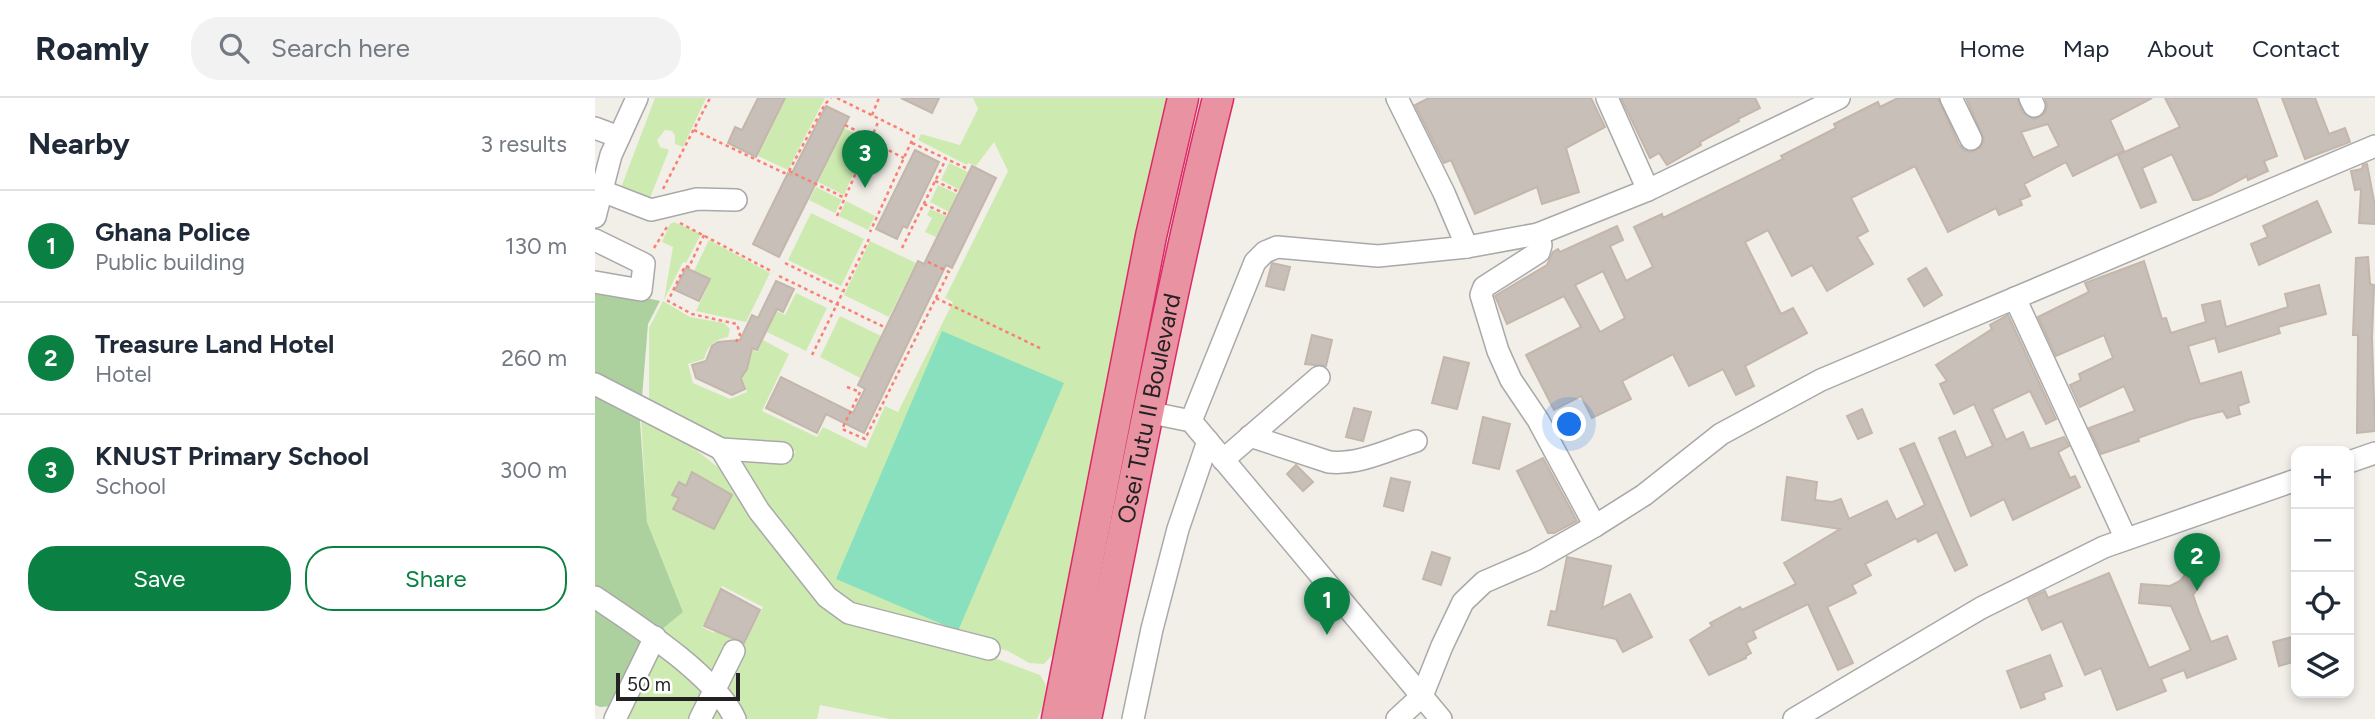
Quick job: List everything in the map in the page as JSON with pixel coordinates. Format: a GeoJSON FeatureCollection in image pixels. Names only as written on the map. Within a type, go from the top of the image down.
{"type":"FeatureCollection","features":[{"type":"Feature","properties":{"kind":"highway","name":"Osei Tutu II Boulevard"},"geometry":{"type":"LineString","coordinates":[[1057,719],[1148,249],[1183,98]]}},
{"type":"Feature","properties":{"kind":"highway","name":"Osei Tutu II Boulevard"},"geometry":{"type":"LineString","coordinates":[[1086,719],[1147,412],[1194,192],[1218,98]]}},
{"type":"Feature","properties":{"kind":"street"},"geometry":{"type":"LineString","coordinates":[[595,217],[611,155],[637,98]]}},
{"type":"Feature","properties":{"kind":"street"},"geometry":{"type":"LineString","coordinates":[[1397,98],[1444,193],[1467,247]]}},
{"type":"Feature","properties":{"kind":"street"},"geometry":{"type":"LineString","coordinates":[[1607,98],[1648,190]]}},
{"type":"Feature","properties":{"kind":"street"},"geometry":{"type":"LineString","coordinates":[[1191,421],[1255,262],[1265,252],[1277,247],[1378,256],[1467,247],[1538,234],[1648,190],[1839,98]]}},
{"type":"Feature","properties":{"kind":"street"},"geometry":{"type":"LineString","coordinates":[[1951,98],[1971,139]]}},
{"type":"Feature","properties":{"kind":"street"},"geometry":{"type":"LineString","coordinates":[[595,128],[619,136]]}},
{"type":"Feature","properties":{"kind":"street"},"geometry":{"type":"LineString","coordinates":[[1397,719],[1422,696],[1463,602],[1484,582],[1535,560],[1595,526],[1644,495],[1721,434],[1810,386],[2375,146]]}},
{"type":"Feature","properties":{"kind":"street"},"geometry":{"type":"LineString","coordinates":[[602,191],[651,210],[697,199],[736,200]]}},
{"type":"Feature","properties":{"kind":"street"},"geometry":{"type":"LineString","coordinates":[[1538,234],[1541,245],[1539,252],[1484,287],[1481,295],[1498,351],[1511,380],[1538,420],[1595,526]]}},
{"type":"Feature","properties":{"kind":"street"},"geometry":{"type":"LineString","coordinates":[[595,240],[645,264],[641,290],[595,282]]}},
{"type":"Feature","properties":{"kind":"street"},"geometry":{"type":"LineString","coordinates":[[2015,298],[2126,540]]}},
{"type":"Feature","properties":{"kind":"street"},"geometry":{"type":"LineString","coordinates":[[1223,460],[1319,377]]}},
{"type":"Feature","properties":{"kind":"street"},"geometry":{"type":"LineString","coordinates":[[595,384],[721,449],[782,453]]}},
{"type":"Feature","properties":{"kind":"street"},"geometry":{"type":"LineString","coordinates":[[1147,412],[1191,421],[1441,719]]}},
{"type":"Feature","properties":{"kind":"street"},"geometry":{"type":"LineString","coordinates":[[1250,436],[1329,462],[1343,464],[1416,440]]}},
{"type":"Feature","properties":{"kind":"street"},"geometry":{"type":"LineString","coordinates":[[1133,719],[1152,629],[1178,529],[1208,441]]}},
{"type":"Feature","properties":{"kind":"street"},"geometry":{"type":"LineString","coordinates":[[721,449],[759,511],[827,597],[849,612],[989,649]]}},
{"type":"Feature","properties":{"kind":"street"},"geometry":{"type":"LineString","coordinates":[[2354,460],[2375,453]]}},
{"type":"Feature","properties":{"kind":"street"},"geometry":{"type":"LineString","coordinates":[[1794,719],[1981,608],[2104,547],[2291,483]]}},
{"type":"Feature","properties":{"kind":"street"},"geometry":{"type":"LineString","coordinates":[[595,597],[655,637],[714,691],[731,709],[735,719]]}},
{"type":"Feature","properties":{"kind":"street"},"geometry":{"type":"LineString","coordinates":[[615,719],[655,637]]}},
{"type":"Feature","properties":{"kind":"street"},"geometry":{"type":"LineString","coordinates":[[700,719],[734,651]]}},
{"type":"Feature","properties":{"kind":"path"},"geometry":{"type":"LineString","coordinates":[[651,210],[710,98]]}},
{"type":"Feature","properties":{"kind":"path"},"geometry":{"type":"LineString","coordinates":[[789,171],[825,104],[831,98]]}},
{"type":"Feature","properties":{"kind":"path"},"geometry":{"type":"LineString","coordinates":[[837,98],[914,136],[870,232]]}},
{"type":"Feature","properties":{"kind":"path"},"geometry":{"type":"LineString","coordinates":[[872,115],[879,98]]}},
{"type":"Feature","properties":{"kind":"path"},"geometry":{"type":"LineString","coordinates":[[837,216],[880,119]]}},
{"type":"Feature","properties":{"kind":"path"},"geometry":{"type":"LineString","coordinates":[[845,125],[904,158]]}},
{"type":"Feature","properties":{"kind":"path"},"geometry":{"type":"LineString","coordinates":[[694,130],[845,198]]}},
{"type":"Feature","properties":{"kind":"path"},"geometry":{"type":"LineString","coordinates":[[911,143],[966,168]]}},
{"type":"Feature","properties":{"kind":"path"},"geometry":{"type":"LineString","coordinates":[[902,248],[946,159]]}},
{"type":"Feature","properties":{"kind":"path"},"geometry":{"type":"LineString","coordinates":[[935,180],[957,191]]}},
{"type":"Feature","properties":{"kind":"path"},"geometry":{"type":"LineString","coordinates":[[924,204],[946,214]]}},
{"type":"Feature","properties":{"kind":"path"},"geometry":{"type":"LineString","coordinates":[[645,264],[673,220],[773,272]]}},
{"type":"Feature","properties":{"kind":"path"},"geometry":{"type":"LineString","coordinates":[[704,235],[689,267],[685,265],[668,301],[692,314],[737,324],[740,335],[736,342]]}},
{"type":"Feature","properties":{"kind":"path"},"geometry":{"type":"LineString","coordinates":[[812,355],[869,239]]}},
{"type":"Feature","properties":{"kind":"path"},"geometry":{"type":"LineString","coordinates":[[847,387],[860,392],[842,429],[865,439],[949,272],[926,261]]}},
{"type":"Feature","properties":{"kind":"path"},"geometry":{"type":"LineString","coordinates":[[785,263],[843,292]]}},
{"type":"Feature","properties":{"kind":"path"},"geometry":{"type":"LineString","coordinates":[[779,276],[886,328]]}},
{"type":"Feature","properties":{"kind":"path"},"geometry":{"type":"LineString","coordinates":[[936,298],[1042,349]]}},
{"type":"Feature","properties":{"kind":"green space"},"geometry":{"type":"Polygon","coordinates":[[[655,98],[706,98],[683,147],[675,144],[672,131],[665,130],[657,140],[660,147],[669,150],[648,203],[619,193],[655,98]]]}},
{"type":"Feature","properties":{"kind":"green space"},"geometry":{"type":"Polygon","coordinates":[[[786,98],[825,98],[788,170],[758,156],[786,98]]]}},
{"type":"Feature","properties":{"kind":"green space"},"geometry":{"type":"Polygon","coordinates":[[[973,98],[1169,98],[1055,652],[1044,664],[1029,663],[1008,651],[870,613],[836,595],[735,462],[776,462],[784,460],[796,451],[744,447],[649,403],[649,328],[663,301],[690,317],[724,323],[730,329],[728,337],[715,341],[709,347],[704,359],[688,364],[693,383],[730,399],[747,392],[742,377],[749,362],[746,346],[757,352],[763,340],[789,354],[762,411],[817,437],[823,427],[866,448],[885,406],[898,412],[953,302],[945,298],[1008,171],[994,142],[976,166],[967,165],[918,140],[921,134],[960,145],[978,109],[973,98]]]}},
{"type":"Feature","properties":{"kind":"green space"},"geometry":{"type":"Polygon","coordinates":[[[844,128],[868,140],[844,195],[818,182],[844,128]]]}},
{"type":"Feature","properties":{"kind":"green space"},"geometry":{"type":"Polygon","coordinates":[[[872,145],[885,151],[875,172],[862,166],[872,145]]]}},
{"type":"Feature","properties":{"kind":"green space"},"geometry":{"type":"Polygon","coordinates":[[[949,163],[968,172],[960,190],[941,180],[949,163]]]}},
{"type":"Feature","properties":{"kind":"green space"},"geometry":{"type":"Polygon","coordinates":[[[938,185],[957,194],[949,212],[930,202],[938,185]]]}},
{"type":"Feature","properties":{"kind":"green space"},"geometry":{"type":"Polygon","coordinates":[[[816,187],[842,200],[835,213],[809,200],[816,187]]]}},
{"type":"Feature","properties":{"kind":"green space"},"geometry":{"type":"Polygon","coordinates":[[[846,201],[875,216],[868,230],[839,216],[846,201]]]}},
{"type":"Feature","properties":{"kind":"green space"},"geometry":{"type":"Polygon","coordinates":[[[930,209],[946,216],[936,237],[925,232],[932,218],[927,215],[930,209]]]}},
{"type":"Feature","properties":{"kind":"green space"},"geometry":{"type":"Polygon","coordinates":[[[811,213],[864,239],[841,286],[788,260],[811,213]]]}},
{"type":"Feature","properties":{"kind":"green space"},"geometry":{"type":"Polygon","coordinates":[[[674,222],[701,234],[664,300],[673,247],[662,242],[670,224],[674,222]]]}},
{"type":"Feature","properties":{"kind":"green space"},"geometry":{"type":"Polygon","coordinates":[[[709,240],[770,273],[746,322],[696,311],[711,279],[694,271],[709,240]]]}},
{"type":"Feature","properties":{"kind":"green space"},"geometry":{"type":"Polygon","coordinates":[[[870,241],[916,263],[889,317],[844,295],[870,241]]]}},
{"type":"Feature","properties":{"kind":"green space"},"geometry":{"type":"Polygon","coordinates":[[[595,286],[660,301],[648,324],[640,422],[647,522],[683,612],[660,631],[614,706],[600,707],[595,705],[595,286]]]}},
{"type":"Feature","properties":{"kind":"green space"},"geometry":{"type":"Polygon","coordinates":[[[796,293],[827,308],[806,351],[767,332],[771,323],[760,318],[766,306],[785,315],[796,293]]]}},
{"type":"Feature","properties":{"kind":"green space"},"geometry":{"type":"Polygon","coordinates":[[[840,316],[881,336],[860,378],[820,357],[840,316]]]}},
{"type":"Feature","properties":{"kind":"green space"},"geometry":{"type":"Polygon","coordinates":[[[942,331],[1064,383],[958,631],[836,579],[942,331]]]}},
{"type":"Feature","properties":{"kind":"green space"},"geometry":{"type":"Polygon","coordinates":[[[641,417],[686,442],[724,472],[819,600],[1040,675],[1046,685],[1045,702],[1037,719],[890,719],[820,705],[817,719],[744,719],[725,692],[744,655],[742,649],[763,607],[722,586],[702,627],[714,633],[716,628],[734,637],[734,641],[714,682],[660,631],[683,612],[647,522],[641,417]]]}},
{"type":"Feature","properties":{"kind":"green space"},"geometry":{"type":"Polygon","coordinates":[[[658,650],[695,681],[725,719],[623,719],[658,650]]]}},
{"type":"Feature","properties":{"kind":"building"},"geometry":{"type":"Polygon","coordinates":[[[758,98],[785,98],[756,157],[728,143],[735,127],[742,130],[758,98]]]}},
{"type":"Feature","properties":{"kind":"building"},"geometry":{"type":"Polygon","coordinates":[[[901,98],[939,98],[932,113],[901,98]]]}},
{"type":"Feature","properties":{"kind":"building"},"geometry":{"type":"Polygon","coordinates":[[[1429,98],[1591,98],[1605,127],[1566,148],[1579,192],[1542,204],[1537,187],[1475,214],[1451,160],[1444,163],[1415,105],[1429,98]]]}},
{"type":"Feature","properties":{"kind":"building"},"geometry":{"type":"Polygon","coordinates":[[[1621,98],[1755,98],[1760,108],[1700,142],[1701,145],[1667,165],[1659,153],[1650,158],[1621,98]]]}},
{"type":"Feature","properties":{"kind":"building"},"geometry":{"type":"Polygon","coordinates":[[[1898,98],[1938,98],[1959,145],[1971,152],[1981,147],[1984,139],[1966,98],[2017,98],[2023,112],[2034,119],[2045,113],[2045,98],[2152,98],[2110,120],[2124,151],[2073,176],[2066,162],[2024,184],[2030,196],[2020,200],[2022,205],[1999,215],[1996,208],[1948,232],[1915,166],[1851,198],[1868,231],[1857,237],[1873,264],[1827,291],[1812,265],[1792,276],[1768,230],[1745,242],[1781,314],[1793,308],[1807,333],[1745,366],[1754,386],[1736,395],[1723,369],[1689,386],[1673,354],[1622,381],[1631,399],[1592,418],[1581,396],[1554,410],[1526,355],[1581,327],[1564,296],[1507,324],[1495,296],[1547,265],[1553,252],[1558,249],[1560,252],[1617,226],[1623,240],[1610,246],[1626,281],[1653,267],[1634,227],[1662,214],[1663,218],[1783,159],[1781,156],[1836,128],[1834,124],[1878,102],[1880,107],[1898,98]],[[2048,124],[2021,132],[2033,158],[2059,146],[2048,124]],[[1603,271],[1575,285],[1600,332],[1625,318],[1603,271]]]}},
{"type":"Feature","properties":{"kind":"building"},"geometry":{"type":"Polygon","coordinates":[[[2165,98],[2256,98],[2277,156],[2264,161],[2268,171],[2248,180],[2247,176],[2211,195],[2193,200],[2172,154],[2142,168],[2156,202],[2141,208],[2118,155],[2180,127],[2165,98]]]}},
{"type":"Feature","properties":{"kind":"building"},"geometry":{"type":"Polygon","coordinates":[[[2282,98],[2315,98],[2329,134],[2345,128],[2350,142],[2305,159],[2282,98]]]}},
{"type":"Feature","properties":{"kind":"building"},"geometry":{"type":"Polygon","coordinates":[[[826,106],[849,117],[779,257],[753,244],[788,173],[791,175],[826,106]]]}},
{"type":"Feature","properties":{"kind":"building"},"geometry":{"type":"Polygon","coordinates":[[[915,150],[939,162],[907,228],[903,226],[897,239],[876,229],[915,150]]]}},
{"type":"Feature","properties":{"kind":"building"},"geometry":{"type":"Polygon","coordinates":[[[2367,164],[2375,206],[2375,224],[2359,223],[2361,189],[2355,190],[2351,171],[2362,169],[2363,165],[2367,164]]]}},
{"type":"Feature","properties":{"kind":"building"},"geometry":{"type":"Polygon","coordinates":[[[972,166],[996,178],[952,268],[946,265],[864,433],[826,414],[817,433],[766,408],[781,377],[853,413],[865,389],[858,385],[918,261],[924,264],[972,166]]]}},
{"type":"Feature","properties":{"kind":"building"},"geometry":{"type":"Polygon","coordinates":[[[2317,201],[2331,232],[2259,265],[2251,244],[2268,237],[2263,226],[2317,201]]]}},
{"type":"Feature","properties":{"kind":"building"},"geometry":{"type":"Polygon","coordinates":[[[2368,257],[2370,284],[2374,285],[2372,338],[2375,431],[2357,433],[2358,335],[2353,335],[2356,258],[2368,257]]]}},
{"type":"Feature","properties":{"kind":"building"},"geometry":{"type":"Polygon","coordinates":[[[2144,261],[2162,319],[2166,318],[2171,333],[2206,322],[2202,305],[2220,301],[2226,327],[2288,307],[2285,294],[2319,285],[2326,314],[2278,327],[2280,333],[2219,352],[2215,338],[2188,346],[2200,384],[2241,372],[2249,402],[2238,406],[2240,414],[2227,418],[2223,411],[2191,419],[2101,454],[2089,428],[2135,411],[2124,386],[2080,407],[2070,385],[2081,380],[2079,374],[2113,358],[2104,335],[2056,356],[2038,317],[2089,292],[2085,283],[2144,261]]]}},
{"type":"Feature","properties":{"kind":"building"},"geometry":{"type":"Polygon","coordinates":[[[1272,263],[1290,267],[1284,290],[1266,286],[1272,263]]]}},
{"type":"Feature","properties":{"kind":"building"},"geometry":{"type":"Polygon","coordinates":[[[686,268],[710,279],[699,301],[675,290],[686,268]]]}},
{"type":"Feature","properties":{"kind":"building"},"geometry":{"type":"Polygon","coordinates":[[[1926,268],[1942,295],[1924,306],[1908,279],[1926,268]]]}},
{"type":"Feature","properties":{"kind":"building"},"geometry":{"type":"Polygon","coordinates":[[[776,281],[794,289],[783,312],[777,309],[757,350],[752,348],[747,369],[741,378],[745,389],[732,395],[696,378],[692,365],[706,361],[712,346],[718,342],[740,340],[752,315],[758,318],[776,281]]]}},
{"type":"Feature","properties":{"kind":"building"},"geometry":{"type":"Polygon","coordinates":[[[2008,315],[2056,419],[2046,424],[2030,391],[1992,409],[2006,440],[2023,432],[2030,449],[2064,437],[2069,446],[2058,452],[2070,478],[2075,476],[2080,487],[2013,520],[2004,499],[1971,516],[1939,438],[1955,431],[1966,458],[1993,446],[1974,404],[1954,414],[1940,384],[1947,381],[1936,365],[1992,329],[1990,325],[2008,315]]]}},
{"type":"Feature","properties":{"kind":"building"},"geometry":{"type":"Polygon","coordinates":[[[1312,335],[1332,340],[1326,366],[1305,364],[1312,335]]]}},
{"type":"Feature","properties":{"kind":"building"},"geometry":{"type":"Polygon","coordinates":[[[1444,357],[1469,363],[1457,409],[1432,403],[1444,357]]]}},
{"type":"Feature","properties":{"kind":"building"},"geometry":{"type":"Polygon","coordinates":[[[1354,408],[1371,412],[1363,441],[1346,437],[1354,408]]]}},
{"type":"Feature","properties":{"kind":"building"},"geometry":{"type":"Polygon","coordinates":[[[1862,409],[1872,433],[1858,439],[1847,416],[1862,409]]]}},
{"type":"Feature","properties":{"kind":"building"},"geometry":{"type":"Polygon","coordinates":[[[1483,417],[1510,424],[1499,469],[1473,463],[1483,417]]]}},
{"type":"Feature","properties":{"kind":"building"},"geometry":{"type":"Polygon","coordinates":[[[1914,443],[1967,565],[1955,571],[1937,532],[1918,542],[1916,538],[1865,564],[1871,575],[1852,585],[1856,593],[1827,607],[1853,663],[1838,670],[1808,604],[1753,631],[1756,638],[1746,643],[1751,653],[1746,658],[1709,675],[1690,640],[1712,626],[1710,623],[1740,607],[1742,610],[1796,584],[1784,563],[1840,529],[1782,520],[1787,477],[1817,482],[1815,500],[1832,502],[1841,499],[1849,519],[1887,501],[1896,520],[1925,505],[1900,449],[1914,443]]]}},
{"type":"Feature","properties":{"kind":"building"},"geometry":{"type":"Polygon","coordinates":[[[1543,458],[1577,521],[1554,533],[1548,533],[1517,471],[1543,458]]]}},
{"type":"Feature","properties":{"kind":"building"},"geometry":{"type":"Polygon","coordinates":[[[1296,465],[1313,482],[1303,491],[1287,474],[1296,465]]]}},
{"type":"Feature","properties":{"kind":"building"},"geometry":{"type":"Polygon","coordinates":[[[692,472],[732,495],[714,529],[673,509],[679,498],[672,495],[679,482],[686,486],[692,472]]]}},
{"type":"Feature","properties":{"kind":"building"},"geometry":{"type":"Polygon","coordinates":[[[1391,478],[1410,482],[1403,511],[1384,506],[1391,478]]]}},
{"type":"Feature","properties":{"kind":"building"},"geometry":{"type":"Polygon","coordinates":[[[1432,552],[1450,558],[1441,585],[1423,579],[1432,552]]]}},
{"type":"Feature","properties":{"kind":"building"},"geometry":{"type":"Polygon","coordinates":[[[1567,557],[1611,566],[1602,608],[1630,594],[1652,637],[1623,652],[1616,639],[1548,625],[1551,611],[1556,612],[1567,557]]]}},
{"type":"Feature","properties":{"kind":"building"},"geometry":{"type":"Polygon","coordinates":[[[2198,559],[2212,569],[2193,595],[2199,612],[2211,642],[2227,636],[2236,659],[2187,678],[2184,670],[2161,679],[2166,691],[2117,710],[2101,668],[2085,675],[2062,621],[2042,630],[2028,599],[2045,591],[2048,598],[2109,573],[2149,668],[2191,650],[2171,606],[2139,603],[2141,584],[2170,586],[2180,581],[2198,559]]]}},
{"type":"Feature","properties":{"kind":"building"},"geometry":{"type":"Polygon","coordinates":[[[721,589],[760,610],[744,643],[704,626],[721,589]]]}},
{"type":"Feature","properties":{"kind":"building"},"geometry":{"type":"Polygon","coordinates":[[[2291,637],[2291,662],[2279,666],[2273,642],[2291,637]]]}},
{"type":"Feature","properties":{"kind":"building"},"geometry":{"type":"Polygon","coordinates":[[[2050,655],[2062,686],[2043,693],[2045,699],[2021,708],[2007,671],[2050,655]]]}},
{"type":"Feature","properties":{"kind":"place","name":"KNUST Primary School"},"geometry":{"type":"Point","coordinates":[865,188]}},
{"type":"Feature","properties":{"kind":"place","name":"Treasure Land Hotel"},"geometry":{"type":"Point","coordinates":[2197,591]}},
{"type":"Feature","properties":{"kind":"place","name":"Ghana Police"},"geometry":{"type":"Point","coordinates":[1327,635]}}]}
